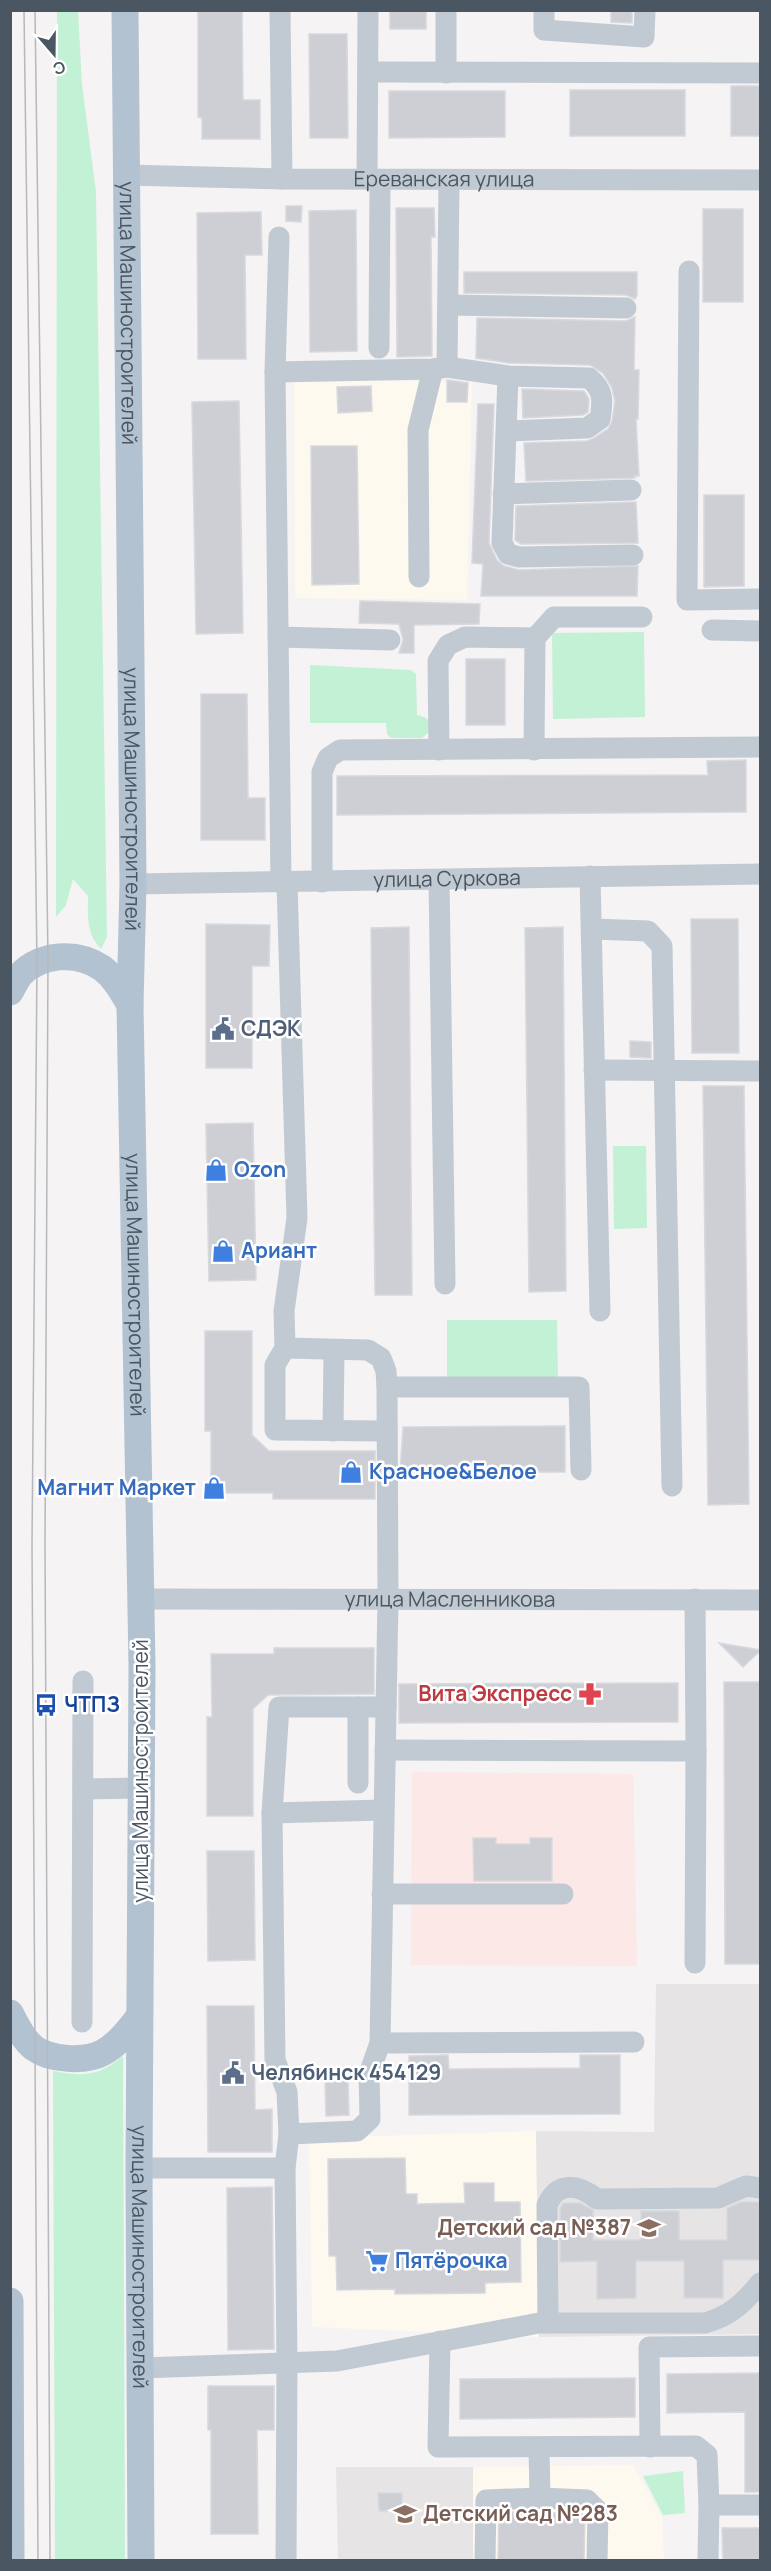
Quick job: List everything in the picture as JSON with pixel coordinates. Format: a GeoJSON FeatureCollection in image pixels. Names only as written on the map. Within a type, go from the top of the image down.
{"type":"FeatureCollection","features":[{"type":"Feature","properties":{"kind":"main road","name":"улица Машиностроителей"},"geometry":{"type":"LineString","coordinates":[[125,10],[133,884],[130,1005],[141,1599],[139,2017],[141,2560]]}},
{"type":"Feature","properties":{"kind":"main road"},"geometry":{"type":"LineString","coordinates":[[10,992],[20,976],[48,959],[65,957],[84,959],[102,969],[119,985],[130,1005]]}},
{"type":"Feature","properties":{"kind":"main road"},"geometry":{"type":"LineString","coordinates":[[10,2013],[20,2032],[35,2049],[64,2058],[86,2058],[102,2053],[119,2041],[139,2017]]}},
{"type":"Feature","properties":{"kind":"main road"},"geometry":{"type":"LineString","coordinates":[[10,2301],[11,2560]]}},
{"type":"Feature","properties":{"kind":"street"},"geometry":{"type":"LineString","coordinates":[[280,10],[282,179]]}},
{"type":"Feature","properties":{"kind":"street"},"geometry":{"type":"LineString","coordinates":[[368,10],[379,348]]}},
{"type":"Feature","properties":{"kind":"street"},"geometry":{"type":"LineString","coordinates":[[446,10],[446,73]]}},
{"type":"Feature","properties":{"kind":"street"},"geometry":{"type":"LineString","coordinates":[[544,10],[544,30],[644,36],[645,10]]}},
{"type":"Feature","properties":{"kind":"street"},"geometry":{"type":"LineString","coordinates":[[369,72],[760,73]]}},
{"type":"Feature","properties":{"kind":"street","name":"Ереванская улица"},"geometry":{"type":"LineString","coordinates":[[126,175],[282,179],[760,180]]}},
{"type":"Feature","properties":{"kind":"street"},"geometry":{"type":"LineString","coordinates":[[419,577],[418,430],[440,368],[448,305],[449,180]]}},
{"type":"Feature","properties":{"kind":"street"},"geometry":{"type":"LineString","coordinates":[[279,237],[275,372],[278,637],[284,883],[297,1218],[284,1311],[285,1348],[276,1365],[275,1430],[387,1431]]}},
{"type":"Feature","properties":{"kind":"street"},"geometry":{"type":"LineString","coordinates":[[689,271],[687,600],[760,599]]}},
{"type":"Feature","properties":{"kind":"street"},"geometry":{"type":"LineString","coordinates":[[448,305],[626,308]]}},
{"type":"Feature","properties":{"kind":"street"},"geometry":{"type":"LineString","coordinates":[[275,372],[440,368],[508,376],[589,378],[599,386],[603,401],[600,419],[587,428],[507,431]]}},
{"type":"Feature","properties":{"kind":"street"},"geometry":{"type":"LineString","coordinates":[[508,376],[502,543],[508,554],[519,557],[633,555]]}},
{"type":"Feature","properties":{"kind":"street"},"geometry":{"type":"LineString","coordinates":[[503,494],[631,490]]}},
{"type":"Feature","properties":{"kind":"street"},"geometry":{"type":"LineString","coordinates":[[534,750],[535,638],[554,617],[642,617]]}},
{"type":"Feature","properties":{"kind":"street"},"geometry":{"type":"LineString","coordinates":[[712,630],[760,631]]}},
{"type":"Feature","properties":{"kind":"street"},"geometry":{"type":"LineString","coordinates":[[278,637],[390,640]]}},
{"type":"Feature","properties":{"kind":"street"},"geometry":{"type":"LineString","coordinates":[[440,750],[438,661],[448,645],[465,637],[535,638]]}},
{"type":"Feature","properties":{"kind":"street"},"geometry":{"type":"LineString","coordinates":[[322,882],[322,772],[328,758],[340,750],[760,747]]}},
{"type":"Feature","properties":{"kind":"street","name":"улица Суркова"},"geometry":{"type":"LineString","coordinates":[[133,884],[760,874]]}},
{"type":"Feature","properties":{"kind":"street"},"geometry":{"type":"LineString","coordinates":[[590,876],[600,1311]]}},
{"type":"Feature","properties":{"kind":"street"},"geometry":{"type":"LineString","coordinates":[[439,880],[445,1284]]}},
{"type":"Feature","properties":{"kind":"street"},"geometry":{"type":"LineString","coordinates":[[592,929],[648,931],[662,946],[672,1486]]}},
{"type":"Feature","properties":{"kind":"street"},"geometry":{"type":"LineString","coordinates":[[594,1070],[760,1071]]}},
{"type":"Feature","properties":{"kind":"street"},"geometry":{"type":"LineString","coordinates":[[285,1348],[334,1351],[368,1350],[381,1358],[386,1371],[387,1387],[388,1600],[380,2043],[369,2074],[370,2119],[357,2131],[289,2134]]}},
{"type":"Feature","properties":{"kind":"street"},"geometry":{"type":"LineString","coordinates":[[333,1431],[334,1351]]}},
{"type":"Feature","properties":{"kind":"street"},"geometry":{"type":"LineString","coordinates":[[387,1387],[579,1387],[581,1470]]}},
{"type":"Feature","properties":{"kind":"street","name":"улица Масленникова"},"geometry":{"type":"LineString","coordinates":[[141,1599],[760,1600]]}},
{"type":"Feature","properties":{"kind":"street"},"geometry":{"type":"LineString","coordinates":[[695,1599],[695,1963]]}},
{"type":"Feature","properties":{"kind":"street"},"geometry":{"type":"LineString","coordinates":[[82,2022],[83,1681]]}},
{"type":"Feature","properties":{"kind":"street"},"geometry":{"type":"LineString","coordinates":[[286,2560],[285,2168],[289,2134],[287,2092],[275,2060],[272,1813],[279,1707],[386,1707]]}},
{"type":"Feature","properties":{"kind":"street"},"geometry":{"type":"LineString","coordinates":[[358,1707],[358,1783]]}},
{"type":"Feature","properties":{"kind":"street"},"geometry":{"type":"LineString","coordinates":[[385,1750],[696,1751]]}},
{"type":"Feature","properties":{"kind":"street"},"geometry":{"type":"LineString","coordinates":[[82,1789],[141,1788]]}},
{"type":"Feature","properties":{"kind":"street"},"geometry":{"type":"LineString","coordinates":[[272,1813],[383,1810]]}},
{"type":"Feature","properties":{"kind":"street"},"geometry":{"type":"LineString","coordinates":[[382,1894],[563,1894]]}},
{"type":"Feature","properties":{"kind":"street"},"geometry":{"type":"LineString","coordinates":[[380,2043],[634,2042]]}},
{"type":"Feature","properties":{"kind":"street"},"geometry":{"type":"LineString","coordinates":[[139,2168],[285,2168]]}},
{"type":"Feature","properties":{"kind":"street"},"geometry":{"type":"LineString","coordinates":[[548,2323],[547,2205],[551,2196],[559,2189],[575,2187],[586,2190],[597,2199],[718,2198],[746,2186],[760,2188]]}},
{"type":"Feature","properties":{"kind":"street"},"geometry":{"type":"LineString","coordinates":[[141,2368],[338,2361],[548,2323],[705,2323],[723,2318],[746,2302],[760,2283]]}},
{"type":"Feature","properties":{"kind":"street"},"geometry":{"type":"LineString","coordinates":[[440,2341],[438,2447],[696,2446],[707,2455],[708,2560]]}},
{"type":"Feature","properties":{"kind":"street"},"geometry":{"type":"LineString","coordinates":[[650,2447],[649,2347],[760,2346]]}},
{"type":"Feature","properties":{"kind":"street"},"geometry":{"type":"LineString","coordinates":[[539,2448],[540,2498]]}},
{"type":"Feature","properties":{"kind":"street"},"geometry":{"type":"LineString","coordinates":[[485,2560],[486,2500],[540,2498],[587,2500],[597,2511],[597,2560]]}},
{"type":"Feature","properties":{"kind":"street"},"geometry":{"type":"LineString","coordinates":[[709,2505],[760,2505]]}},
{"type":"Feature","properties":{"kind":"shaded area"},"geometry":{"type":"Polygon","coordinates":[[[294,379],[472,382],[467,600],[295,598],[294,379]]]}},
{"type":"Feature","properties":{"kind":"shaded area"},"geometry":{"type":"Polygon","coordinates":[[[412,1772],[633,1774],[637,1966],[411,1965],[412,1772]]]}},
{"type":"Feature","properties":{"kind":"shaded area","name":"Детский сад №387"},"geometry":{"type":"Polygon","coordinates":[[[656,1984],[760,1984],[760,2334],[539,2337],[536,2131],[654,2132],[656,1984]]]}},
{"type":"Feature","properties":{"kind":"shaded area"},"geometry":{"type":"Polygon","coordinates":[[[536,2131],[539,2337],[312,2327],[309,2138],[536,2131]]]}},
{"type":"Feature","properties":{"kind":"shaded area"},"geometry":{"type":"Polygon","coordinates":[[[633,2465],[662,2517],[664,2560],[473,2560],[473,2467],[633,2465]]]}},
{"type":"Feature","properties":{"kind":"shaded area","name":"Детский сад №283"},"geometry":{"type":"Polygon","coordinates":[[[336,2467],[473,2467],[473,2560],[338,2560],[336,2467]]]}},
{"type":"Feature","properties":{"kind":"green space"},"geometry":{"type":"Polygon","coordinates":[[[78,10],[82,84],[96,192],[107,937],[101,949],[90,931],[88,896],[73,879],[66,905],[56,917],[57,11],[78,10]]]}},
{"type":"Feature","properties":{"kind":"green space"},"geometry":{"type":"Polygon","coordinates":[[[644,632],[645,717],[553,719],[552,633],[644,632]]]}},
{"type":"Feature","properties":{"kind":"green space"},"geometry":{"type":"Polygon","coordinates":[[[310,665],[411,670],[416,674],[417,715],[428,720],[430,731],[422,738],[391,738],[387,734],[386,723],[310,723],[310,665]]]}},
{"type":"Feature","properties":{"kind":"green space"},"geometry":{"type":"Polygon","coordinates":[[[613,1146],[646,1146],[647,1228],[614,1229],[613,1146]]]}},
{"type":"Feature","properties":{"kind":"green space"},"geometry":{"type":"Polygon","coordinates":[[[447,1320],[557,1320],[558,1377],[447,1377],[447,1320]]]}},
{"type":"Feature","properties":{"kind":"green space"},"geometry":{"type":"Polygon","coordinates":[[[123,2056],[125,2560],[55,2560],[53,2071],[73,2074],[90,2073],[106,2068],[123,2056]]]}},
{"type":"Feature","properties":{"kind":"green space"},"geometry":{"type":"Polygon","coordinates":[[[683,2471],[685,2513],[663,2515],[643,2476],[683,2471]]]}},
{"type":"Feature","properties":{"kind":"building"},"geometry":{"type":"Polygon","coordinates":[[[198,10],[242,10],[243,100],[260,100],[260,139],[202,139],[202,118],[198,117],[198,10]]]}},
{"type":"Feature","properties":{"kind":"building"},"geometry":{"type":"Polygon","coordinates":[[[390,10],[426,10],[426,29],[390,29],[390,10]]]}},
{"type":"Feature","properties":{"kind":"building"},"geometry":{"type":"Polygon","coordinates":[[[611,10],[632,10],[632,23],[611,22],[611,10]]]}},
{"type":"Feature","properties":{"kind":"building"},"geometry":{"type":"Polygon","coordinates":[[[309,34],[347,34],[348,138],[310,138],[309,34]]]}},
{"type":"Feature","properties":{"kind":"building"},"geometry":{"type":"Polygon","coordinates":[[[731,86],[760,86],[760,136],[731,136],[731,86]]]}},
{"type":"Feature","properties":{"kind":"building"},"geometry":{"type":"Polygon","coordinates":[[[570,90],[685,90],[685,136],[570,136],[570,90]]]}},
{"type":"Feature","properties":{"kind":"building"},"geometry":{"type":"Polygon","coordinates":[[[389,91],[505,91],[505,137],[389,138],[389,91]]]}},
{"type":"Feature","properties":{"kind":"building"},"geometry":{"type":"Polygon","coordinates":[[[286,206],[302,206],[301,222],[286,221],[286,206]]]}},
{"type":"Feature","properties":{"kind":"building"},"geometry":{"type":"Polygon","coordinates":[[[396,208],[434,208],[435,237],[431,237],[432,356],[397,357],[396,208]]]}},
{"type":"Feature","properties":{"kind":"building"},"geometry":{"type":"Polygon","coordinates":[[[703,209],[743,209],[743,302],[703,302],[703,209]]]}},
{"type":"Feature","properties":{"kind":"building"},"geometry":{"type":"Polygon","coordinates":[[[356,210],[357,351],[310,352],[309,211],[356,210]]]}},
{"type":"Feature","properties":{"kind":"building"},"geometry":{"type":"Polygon","coordinates":[[[261,212],[262,255],[245,255],[246,359],[198,359],[197,213],[261,212]]]}},
{"type":"Feature","properties":{"kind":"building"},"geometry":{"type":"Polygon","coordinates":[[[464,272],[637,272],[637,295],[635,299],[626,295],[464,293],[464,272]]]}},
{"type":"Feature","properties":{"kind":"building"},"geometry":{"type":"Polygon","coordinates":[[[635,317],[634,370],[639,370],[638,419],[636,419],[639,476],[634,476],[635,478],[526,481],[524,443],[587,441],[594,438],[608,429],[612,421],[615,401],[612,388],[603,373],[590,365],[509,363],[476,358],[477,318],[626,321],[635,317]]]}},
{"type":"Feature","properties":{"kind":"building"},"geometry":{"type":"Polygon","coordinates":[[[447,380],[468,383],[467,402],[447,402],[447,380]]]}},
{"type":"Feature","properties":{"kind":"building"},"geometry":{"type":"Polygon","coordinates":[[[371,386],[372,411],[338,413],[337,387],[371,386]]]}},
{"type":"Feature","properties":{"kind":"building"},"geometry":{"type":"Polygon","coordinates":[[[522,389],[584,391],[589,399],[588,412],[583,415],[523,418],[522,389]]]}},
{"type":"Feature","properties":{"kind":"building"},"geometry":{"type":"Polygon","coordinates":[[[239,401],[243,633],[196,634],[192,402],[239,401]]]}},
{"type":"Feature","properties":{"kind":"building"},"geometry":{"type":"Polygon","coordinates":[[[478,404],[494,404],[489,543],[497,560],[504,566],[519,570],[638,566],[637,596],[481,596],[483,564],[472,563],[478,404]]]}},
{"type":"Feature","properties":{"kind":"building"},"geometry":{"type":"Polygon","coordinates":[[[311,446],[357,446],[359,584],[312,585],[311,446]]]}},
{"type":"Feature","properties":{"kind":"building"},"geometry":{"type":"Polygon","coordinates":[[[704,495],[744,495],[744,586],[704,587],[704,495]]]}},
{"type":"Feature","properties":{"kind":"building"},"geometry":{"type":"Polygon","coordinates":[[[636,502],[638,543],[521,544],[515,540],[516,506],[636,502]]]}},
{"type":"Feature","properties":{"kind":"building"},"geometry":{"type":"Polygon","coordinates":[[[360,601],[480,604],[479,624],[414,625],[414,653],[399,653],[403,640],[399,624],[359,623],[360,601]]]}},
{"type":"Feature","properties":{"kind":"building"},"geometry":{"type":"Polygon","coordinates":[[[466,659],[505,659],[505,725],[466,725],[466,659]]]}},
{"type":"Feature","properties":{"kind":"building"},"geometry":{"type":"Polygon","coordinates":[[[201,694],[247,694],[248,798],[265,798],[265,840],[201,840],[201,694]]]}},
{"type":"Feature","properties":{"kind":"building"},"geometry":{"type":"Polygon","coordinates":[[[746,760],[746,812],[337,815],[337,776],[708,775],[707,761],[746,760]]]}},
{"type":"Feature","properties":{"kind":"building"},"geometry":{"type":"Polygon","coordinates":[[[691,919],[738,919],[739,1053],[692,1053],[691,919]]]}},
{"type":"Feature","properties":{"kind":"building"},"geometry":{"type":"Polygon","coordinates":[[[206,924],[270,925],[269,966],[252,966],[252,1068],[206,1068],[206,924]]]}},
{"type":"Feature","properties":{"kind":"building"},"geometry":{"type":"Polygon","coordinates":[[[409,927],[412,1295],[375,1295],[371,928],[409,927]]]}},
{"type":"Feature","properties":{"kind":"building"},"geometry":{"type":"Polygon","coordinates":[[[563,927],[566,1291],[529,1292],[525,928],[563,927]]]}},
{"type":"Feature","properties":{"kind":"building"},"geometry":{"type":"Polygon","coordinates":[[[630,1041],[651,1042],[651,1058],[630,1057],[630,1041]]]}},
{"type":"Feature","properties":{"kind":"building"},"geometry":{"type":"Polygon","coordinates":[[[703,1086],[744,1086],[749,1504],[708,1505],[703,1086]]]}},
{"type":"Feature","properties":{"kind":"building"},"geometry":{"type":"Polygon","coordinates":[[[253,1123],[256,1280],[209,1281],[206,1124],[253,1123]]]}},
{"type":"Feature","properties":{"kind":"building"},"geometry":{"type":"Polygon","coordinates":[[[205,1331],[252,1331],[252,1435],[269,1451],[375,1451],[375,1499],[273,1499],[273,1493],[211,1493],[211,1431],[205,1431],[205,1331]]]}},
{"type":"Feature","properties":{"kind":"building"},"geometry":{"type":"Polygon","coordinates":[[[565,1426],[565,1472],[400,1473],[403,1427],[565,1426]]]}},
{"type":"Feature","properties":{"kind":"building"},"geometry":{"type":"Polygon","coordinates":[[[719,1643],[760,1650],[760,1651],[743,1667],[719,1643]]]}},
{"type":"Feature","properties":{"kind":"building"},"geometry":{"type":"Polygon","coordinates":[[[274,1648],[374,1648],[374,1694],[268,1695],[253,1709],[253,1816],[207,1816],[207,1717],[212,1717],[211,1654],[274,1654],[274,1648]]]}},
{"type":"Feature","properties":{"kind":"building"},"geometry":{"type":"Polygon","coordinates":[[[724,1682],[760,1682],[760,1964],[725,1964],[724,1682]]]}},
{"type":"Feature","properties":{"kind":"building"},"geometry":{"type":"Polygon","coordinates":[[[678,1683],[678,1722],[399,1723],[399,1684],[678,1683]]]}},
{"type":"Feature","properties":{"kind":"building"},"geometry":{"type":"Polygon","coordinates":[[[473,1838],[496,1838],[496,1844],[530,1844],[530,1838],[552,1838],[552,1881],[474,1881],[473,1838]]]}},
{"type":"Feature","properties":{"kind":"building"},"geometry":{"type":"Polygon","coordinates":[[[207,1851],[254,1851],[255,1960],[208,1961],[207,1851]]]}},
{"type":"Feature","properties":{"kind":"building"},"geometry":{"type":"Polygon","coordinates":[[[207,2006],[254,2006],[255,2110],[272,2109],[272,2152],[208,2152],[207,2006]]]}},
{"type":"Feature","properties":{"kind":"building"},"geometry":{"type":"Polygon","coordinates":[[[448,2055],[449,2069],[580,2068],[580,2055],[620,2055],[620,2114],[409,2115],[409,2056],[448,2055]]]}},
{"type":"Feature","properties":{"kind":"building"},"geometry":{"type":"Polygon","coordinates":[[[348,2078],[349,2115],[326,2116],[325,2079],[348,2078]]]}},
{"type":"Feature","properties":{"kind":"building"},"geometry":{"type":"Polygon","coordinates":[[[405,2158],[406,2194],[417,2194],[417,2204],[465,2203],[464,2183],[494,2183],[494,2202],[520,2202],[521,2282],[485,2283],[485,2293],[395,2294],[395,2289],[337,2290],[336,2256],[329,2256],[328,2159],[405,2158]]]}},
{"type":"Feature","properties":{"kind":"building"},"geometry":{"type":"Polygon","coordinates":[[[272,2187],[274,2349],[228,2350],[227,2188],[272,2187]]]}},
{"type":"Feature","properties":{"kind":"building"},"geometry":{"type":"Polygon","coordinates":[[[741,2202],[760,2202],[760,2260],[723,2260],[723,2298],[684,2298],[684,2261],[636,2261],[636,2298],[597,2299],[597,2261],[560,2262],[560,2208],[563,2203],[580,2203],[593,2210],[593,2240],[641,2240],[641,2211],[679,2211],[679,2240],[727,2240],[727,2208],[741,2202]]]}},
{"type":"Feature","properties":{"kind":"building"},"geometry":{"type":"Polygon","coordinates":[[[760,2373],[760,2492],[745,2492],[745,2412],[667,2413],[667,2374],[760,2373]]]}},
{"type":"Feature","properties":{"kind":"building"},"geometry":{"type":"Polygon","coordinates":[[[635,2378],[635,2417],[460,2419],[460,2379],[635,2378]]]}},
{"type":"Feature","properties":{"kind":"building"},"geometry":{"type":"Polygon","coordinates":[[[208,2386],[274,2386],[274,2430],[257,2430],[258,2534],[211,2534],[211,2430],[208,2430],[208,2386]]]}},
{"type":"Feature","properties":{"kind":"building"},"geometry":{"type":"Polygon","coordinates":[[[378,2493],[402,2493],[402,2511],[379,2511],[378,2493]]]}},
{"type":"Feature","properties":{"kind":"building"},"geometry":{"type":"Polygon","coordinates":[[[499,2512],[581,2513],[585,2516],[584,2560],[498,2560],[499,2512]]]}},
{"type":"Feature","properties":{"kind":"building"},"geometry":{"type":"Polygon","coordinates":[[[722,2528],[760,2528],[760,2560],[723,2560],[722,2528]]]}},
{"type":"Feature","properties":{"kind":"tram line"},"geometry":{"type":"LineString","coordinates":[[24,10],[37,964],[32,1545],[38,2560]]}},
{"type":"Feature","properties":{"kind":"tram line"},"geometry":{"type":"LineString","coordinates":[[35,10],[48,959],[45,1544],[50,2560]]}},
{"type":"Feature","properties":{"kind":"place","name":"СДЭК"},"geometry":{"type":"Point","coordinates":[223,1029]}},
{"type":"Feature","properties":{"kind":"place","name":"Ozon"},"geometry":{"type":"Point","coordinates":[216,1170]}},
{"type":"Feature","properties":{"kind":"place","name":"Ариант"},"geometry":{"type":"Point","coordinates":[223,1251]}},
{"type":"Feature","properties":{"kind":"place","name":"Красное&Белое"},"geometry":{"type":"Point","coordinates":[351,1472]}},
{"type":"Feature","properties":{"kind":"place","name":"Магнит Маркет"},"geometry":{"type":"Point","coordinates":[214,1488]}},
{"type":"Feature","properties":{"kind":"place","name":"Вита Экспресс"},"geometry":{"type":"Point","coordinates":[590,1694]}},
{"type":"Feature","properties":{"kind":"place","name":"ЧТПЗ"},"geometry":{"type":"Point","coordinates":[46,1705]}},
{"type":"Feature","properties":{"kind":"place","name":"Челябинск 454129"},"geometry":{"type":"Point","coordinates":[233,2073]}},
{"type":"Feature","properties":{"kind":"place","name":"Детский сад №387"},"geometry":{"type":"Point","coordinates":[649,2228]}},
{"type":"Feature","properties":{"kind":"place","name":"Пятёрочка"},"geometry":{"type":"Point","coordinates":[377,2261]}},
{"type":"Feature","properties":{"kind":"place","name":"Детский сад №283"},"geometry":{"type":"Point","coordinates":[405,2514]}}]}
